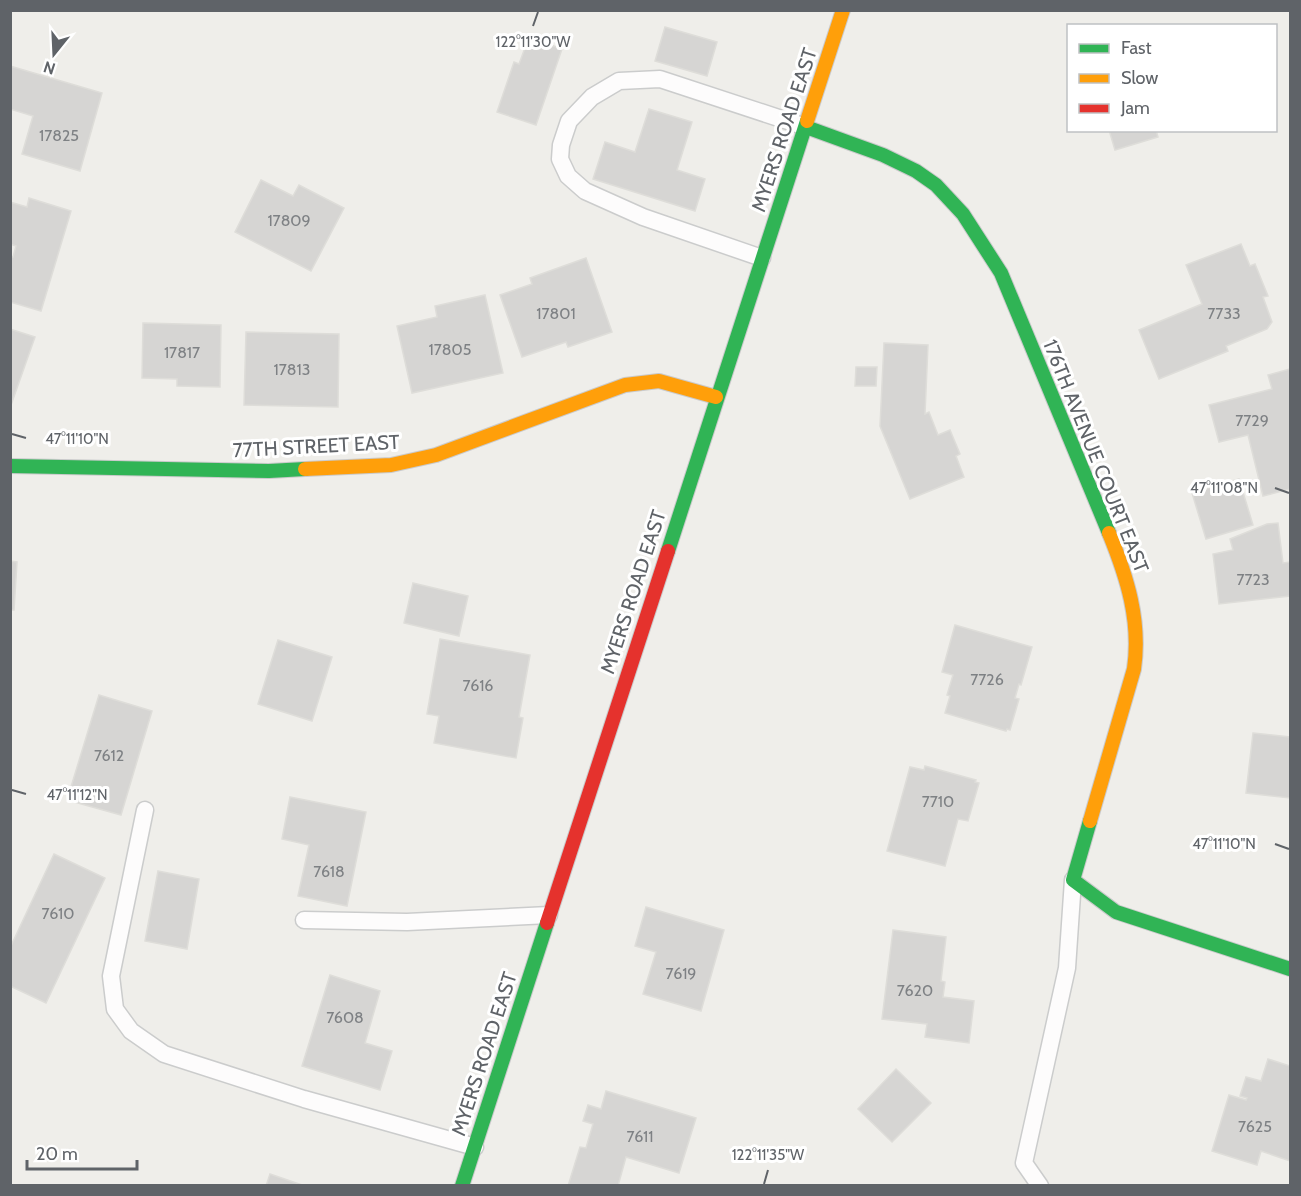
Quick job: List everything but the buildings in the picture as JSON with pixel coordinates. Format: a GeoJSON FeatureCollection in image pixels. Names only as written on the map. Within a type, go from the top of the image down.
{"type":"FeatureCollection","features":[{"type":"Feature","properties":{"kind":"street","name":"MYERS ROAD EAST"},"geometry":{"type":"LineString","coordinates":[[462,1185],[843,10]]}},
{"type":"Feature","properties":{"kind":"street","name":"176TH AVENUE COURT EAST"},"geometry":{"type":"LineString","coordinates":[[806,127],[883,155],[916,171],[936,185],[963,214],[1001,273],[1121,562],[1135,615],[1137,648],[1134,669],[1073,880]]}},
{"type":"Feature","properties":{"kind":"street","name":"77TH STREET EAST"},"geometry":{"type":"LineString","coordinates":[[10,466],[269,471],[391,465],[436,455],[625,385],[659,381],[716,397]]}},
{"type":"Feature","properties":{"kind":"street"},"geometry":{"type":"LineString","coordinates":[[1073,880],[1116,912],[1290,969]]}},
{"type":"Feature","properties":{"kind":"lane"},"geometry":{"type":"LineString","coordinates":[[762,258],[682,232],[585,191],[568,176],[560,159],[569,121],[592,97],[619,81],[660,78],[806,127]]}},
{"type":"Feature","properties":{"kind":"lane"},"geometry":{"type":"LineString","coordinates":[[145,810],[111,976],[115,1009],[131,1031],[164,1054],[304,1099],[475,1147]]}},
{"type":"Feature","properties":{"kind":"lane"},"geometry":{"type":"LineString","coordinates":[[1040,1185],[1024,1163],[1066,968],[1073,880]]}},
{"type":"Feature","properties":{"kind":"lane"},"geometry":{"type":"LineString","coordinates":[[304,920],[406,922],[549,915]]}},
{"type":"Feature","properties":{"kind":"traffic: fast"},"geometry":{"type":"LineString","coordinates":[[668,551],[807,121]]}},
{"type":"Feature","properties":{"kind":"traffic: fast"},"geometry":{"type":"LineString","coordinates":[[806,127],[883,155],[916,171],[936,185],[963,214],[1001,273],[1109,533]]}},
{"type":"Feature","properties":{"kind":"traffic: fast"},"geometry":{"type":"LineString","coordinates":[[10,466],[269,471],[305,469]]}},
{"type":"Feature","properties":{"kind":"traffic: fast"},"geometry":{"type":"LineString","coordinates":[[1090,821],[1073,880],[1116,912],[1290,969]]}},
{"type":"Feature","properties":{"kind":"traffic: fast"},"geometry":{"type":"LineString","coordinates":[[462,1186],[547,923]]}},
{"type":"Feature","properties":{"kind":"traffic: slow"},"geometry":{"type":"LineString","coordinates":[[807,121],[843,10]]}},
{"type":"Feature","properties":{"kind":"traffic: slow"},"geometry":{"type":"LineString","coordinates":[[305,469],[391,465],[436,455],[625,385],[659,381],[716,397]]}},
{"type":"Feature","properties":{"kind":"traffic: slow"},"geometry":{"type":"LineString","coordinates":[[1090,821],[1134,669],[1136,651],[1131,600],[1109,533]]}},
{"type":"Feature","properties":{"kind":"traffic: jam"},"geometry":{"type":"LineString","coordinates":[[547,923],[668,551]]}}]}
